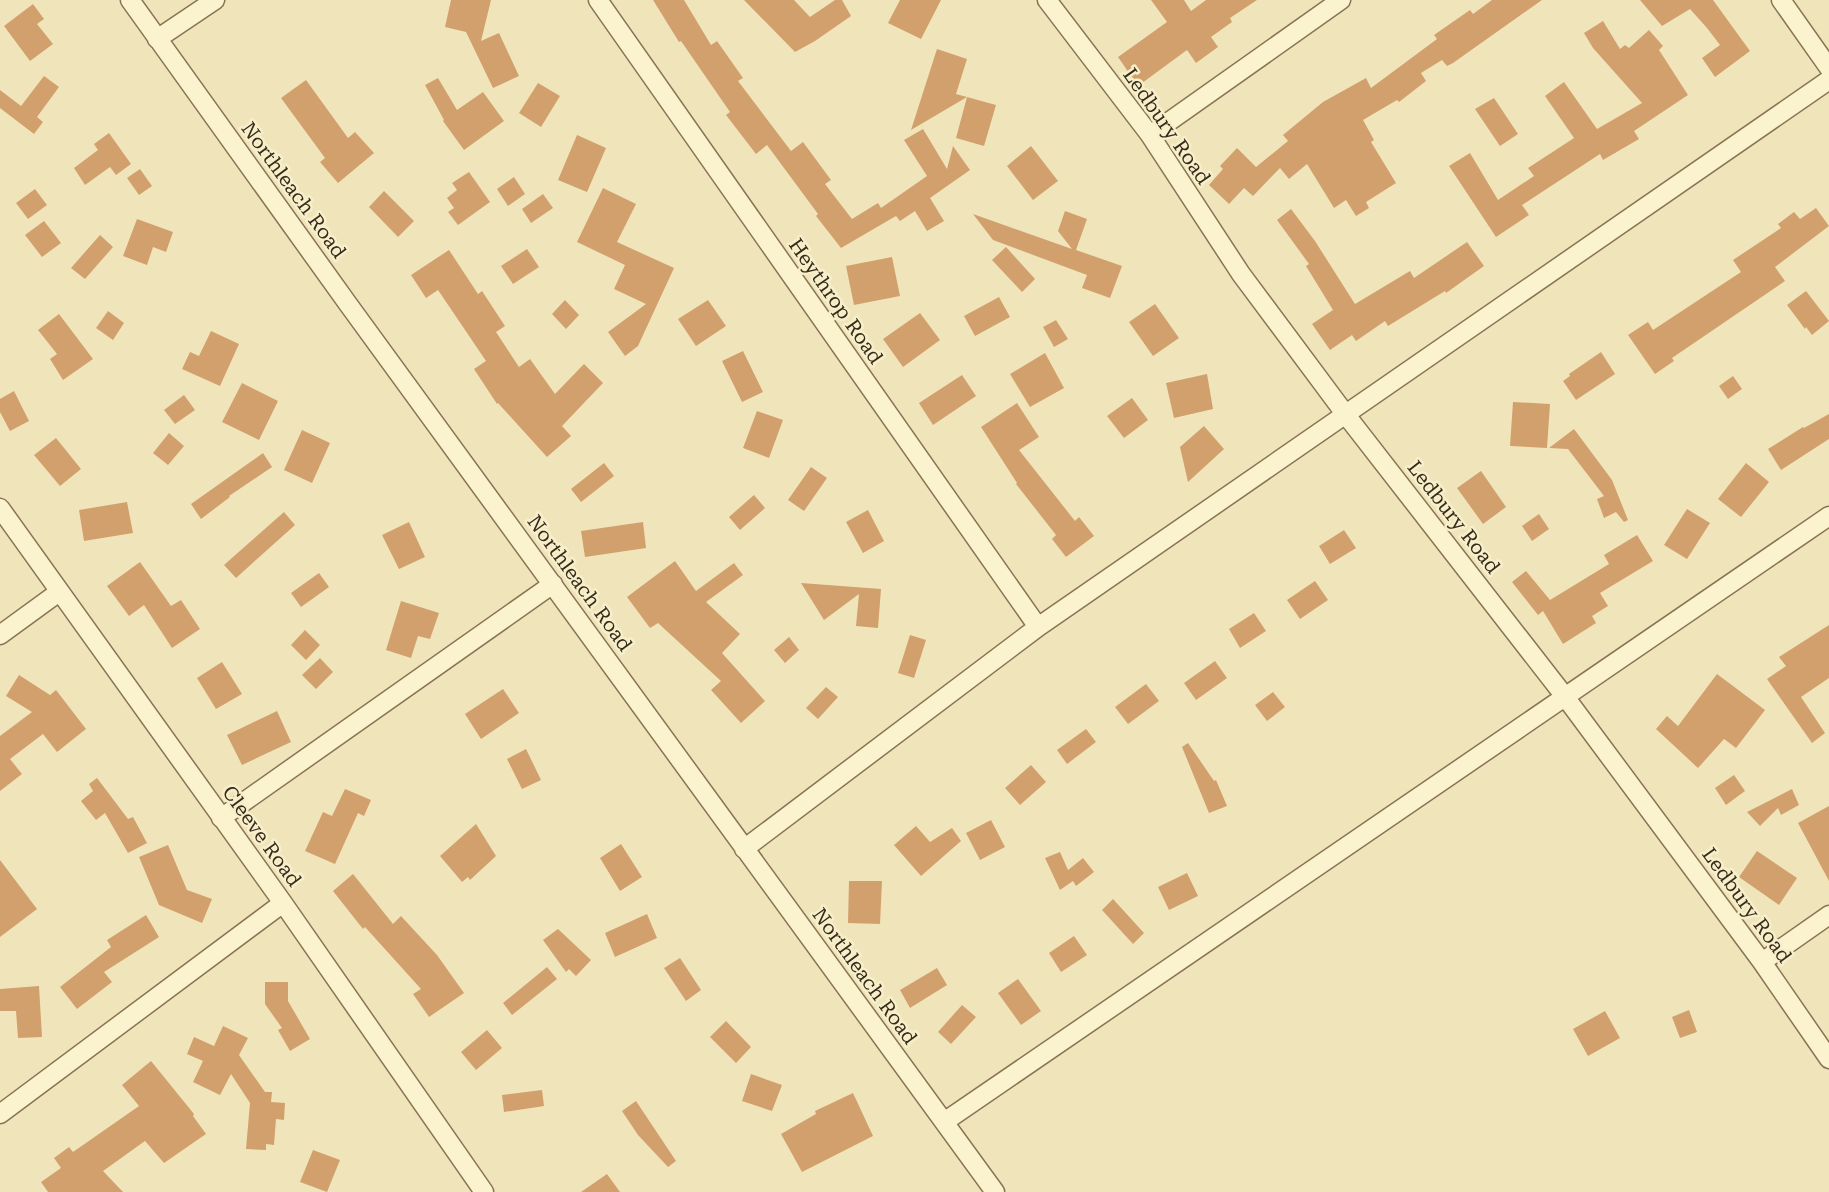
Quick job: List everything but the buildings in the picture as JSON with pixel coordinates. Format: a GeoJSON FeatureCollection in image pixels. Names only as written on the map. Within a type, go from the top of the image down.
{"type":"FeatureCollection","features":[{"type":"Feature","properties":{"kind":"street","name":"Northleach Road"},"geometry":{"type":"LineString","coordinates":[[129,0],[341,295],[995,1192]]}},
{"type":"Feature","properties":{"kind":"street"},"geometry":{"type":"LineString","coordinates":[[157,39],[215,0]]}},
{"type":"Feature","properties":{"kind":"street","name":"Heythrop Road"},"geometry":{"type":"LineString","coordinates":[[598,0],[1038,627]]}},
{"type":"Feature","properties":{"kind":"street","name":"Ledbury Road"},"geometry":{"type":"LineString","coordinates":[[1047,0],[1150,135],[1241,274],[1346,415],[1566,698],[1762,962],[1829,1059]]}},
{"type":"Feature","properties":{"kind":"street"},"geometry":{"type":"LineString","coordinates":[[1150,135],[1341,0]]}},
{"type":"Feature","properties":{"kind":"street"},"geometry":{"type":"LineString","coordinates":[[1781,0],[1829,68]]}},
{"type":"Feature","properties":{"kind":"street"},"geometry":{"type":"LineString","coordinates":[[744,849],[1038,627],[1829,80]]}},
{"type":"Feature","properties":{"kind":"street","name":"Cleeve Road"},"geometry":{"type":"LineString","coordinates":[[0,508],[283,903],[483,1192]]}},
{"type":"Feature","properties":{"kind":"street"},"geometry":{"type":"LineString","coordinates":[[944,1122],[1829,516]]}},
{"type":"Feature","properties":{"kind":"street"},"geometry":{"type":"LineString","coordinates":[[220,818],[553,584]]}},
{"type":"Feature","properties":{"kind":"street"},"geometry":{"type":"LineString","coordinates":[[0,635],[60,592]]}},
{"type":"Feature","properties":{"kind":"street"},"geometry":{"type":"LineString","coordinates":[[0,1114],[283,903]]}},
{"type":"Feature","properties":{"kind":"street"},"geometry":{"type":"LineString","coordinates":[[1762,962],[1829,915]]}}]}
